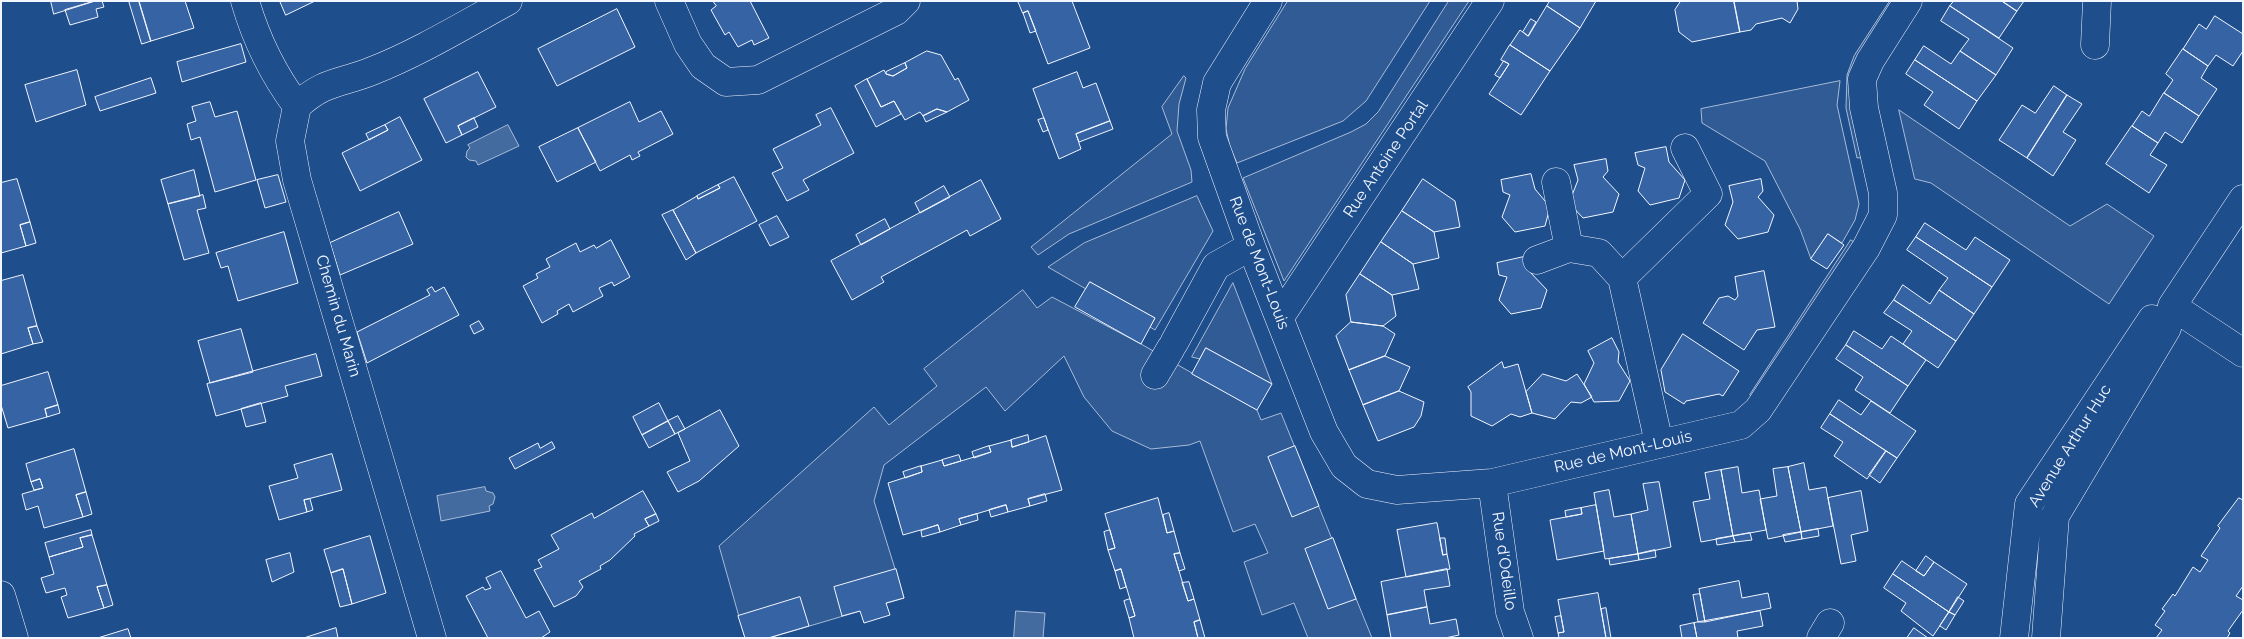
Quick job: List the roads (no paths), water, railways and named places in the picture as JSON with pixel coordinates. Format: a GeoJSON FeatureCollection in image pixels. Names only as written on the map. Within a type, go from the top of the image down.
{"type":"FeatureCollection","features":[{"type":"Feature","properties":{"kind":"street"},"geometry":{"type":"LineString","coordinates":[[245,1],[267,60],[297,106],[312,92],[332,82],[372,72],[508,1]]}},
{"type":"Feature","properties":{"kind":"street"},"geometry":{"type":"LineString","coordinates":[[669,1],[688,44],[703,66],[726,82],[758,80],[896,11],[906,1]]}},
{"type":"Feature","properties":{"kind":"street","name":"Rue de Mont-Louis"},"geometry":{"type":"LineString","coordinates":[[1268,1],[1217,83],[1211,110],[1212,137],[1225,176],[1324,432],[1344,466],[1367,484],[1397,490],[1492,483],[1741,424],[1758,410],[1866,248],[1882,215],[1884,193],[1864,108],[1862,80],[1870,61],[1908,1]]}},
{"type":"Feature","properties":{"kind":"street","name":"Rue Antoine Portal"},"geometry":{"type":"LineString","coordinates":[[1280,317],[1490,1]]}},
{"type":"Feature","properties":{"kind":"street"},"geometry":{"type":"LineString","coordinates":[[2095,45],[2097,1]]}},
{"type":"Feature","properties":{"kind":"street","name":"Chemin du Marin"},"geometry":{"type":"LineString","coordinates":[[297,106],[290,141],[297,180],[432,638]]}},
{"type":"Feature","properties":{"kind":"street"},"geometry":{"type":"LineString","coordinates":[[1622,278],[1708,194],[1685,148]]}},
{"type":"Feature","properties":{"kind":"street"},"geometry":{"type":"LineString","coordinates":[[1556,182],[1569,248]]}},
{"type":"Feature","properties":{"kind":"street","name":"Avenue Arthur Huc"},"geometry":{"type":"LineString","coordinates":[[2046,638],[2054,516],[2168,328],[2172,306],[2243,198]]}},
{"type":"Feature","properties":{"kind":"street"},"geometry":{"type":"LineString","coordinates":[[1155,375],[1216,266],[1252,246]]}},
{"type":"Feature","properties":{"kind":"street"},"geometry":{"type":"LineString","coordinates":[[1537,260],[1569,248],[1599,253],[1622,278],[1659,443]]}},
{"type":"Feature","properties":{"kind":"street"},"geometry":{"type":"LineString","coordinates":[[2172,306],[2240,344]]}},
{"type":"Feature","properties":{"kind":"street","name":"Avenue Arthur Huc"},"geometry":{"type":"LineString","coordinates":[[2014,638],[2029,504],[2153,318],[2172,306]]}},
{"type":"Feature","properties":{"kind":"street","name":"Rue d'Odeillo"},"geometry":{"type":"LineString","coordinates":[[1492,483],[1510,612],[1519,638]]}},
{"type":"Feature","properties":{"kind":"street"},"geometry":{"type":"LineString","coordinates":[[1,595],[14,638]]}}]}
